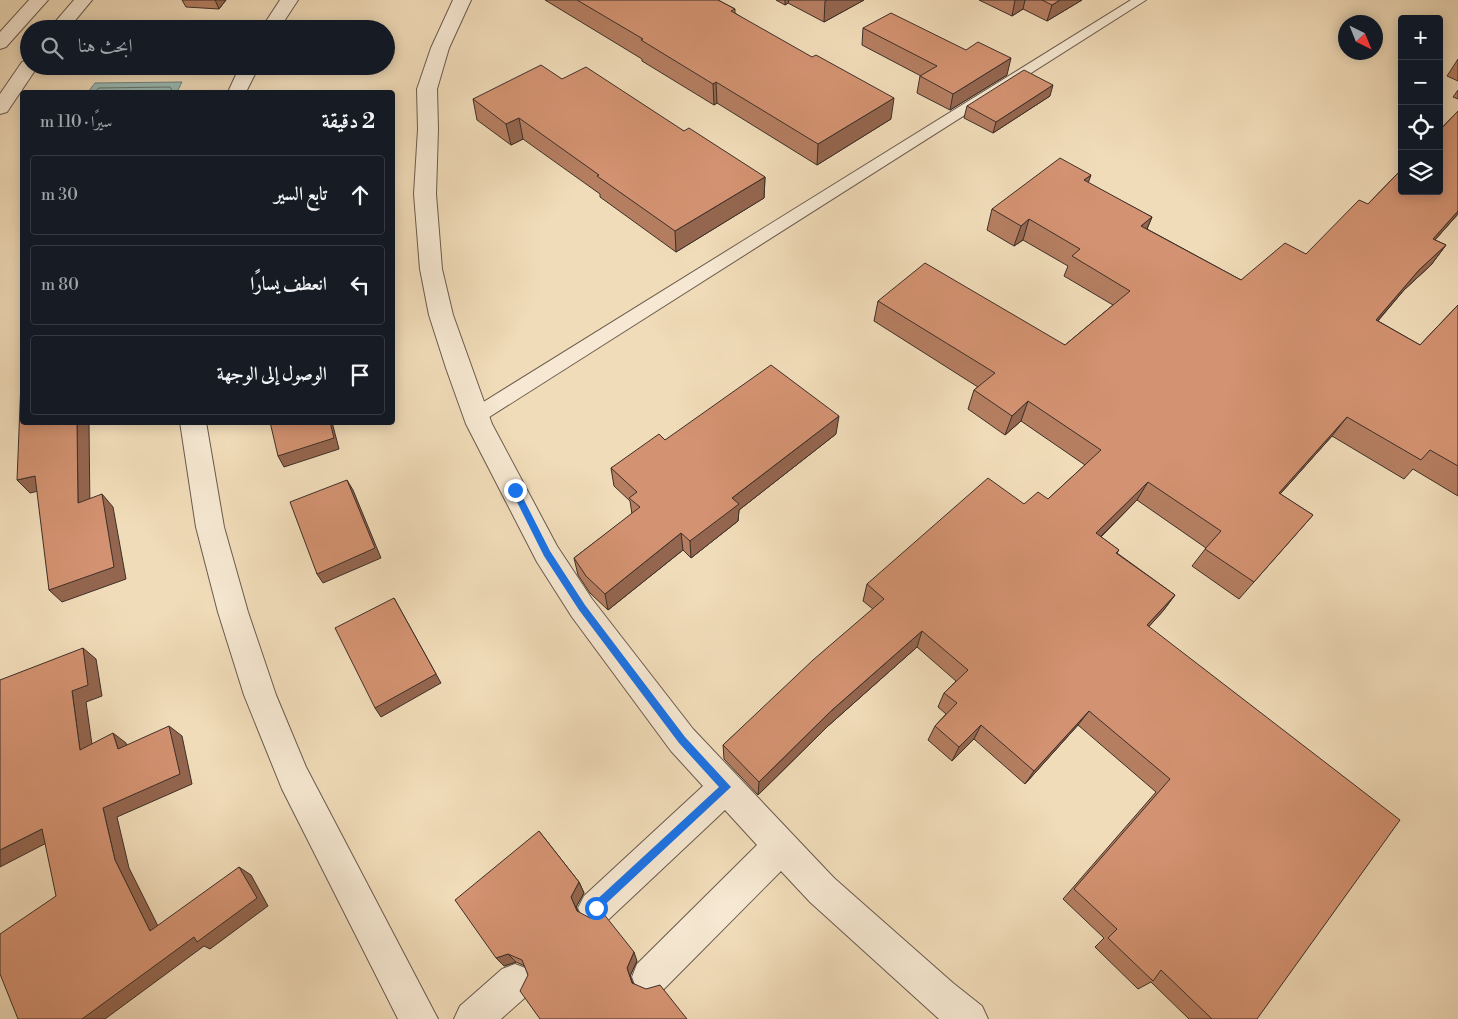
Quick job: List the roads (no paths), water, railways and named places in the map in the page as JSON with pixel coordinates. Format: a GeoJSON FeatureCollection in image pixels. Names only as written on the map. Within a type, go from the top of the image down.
{"type":"FeatureCollection","features":[{"type":"Feature","properties":{"kind":"street"},"geometry":{"type":"LineString","coordinates":[[3,36],[39,0]]}},
{"type":"Feature","properties":{"kind":"street"},"geometry":{"type":"LineString","coordinates":[[65,20],[82,0]]}},
{"type":"Feature","properties":{"kind":"street"},"geometry":{"type":"LineString","coordinates":[[276,20],[288,0]]}},
{"type":"Feature","properties":{"kind":"street"},"geometry":{"type":"LineString","coordinates":[[462,0],[440,48],[428,89],[425,194],[431,269],[441,315],[476,416],[547,554],[582,608],[682,740],[822,890],[940,996],[969,1019]]}},
{"type":"Feature","properties":{"kind":"street"},"geometry":{"type":"LineString","coordinates":[[0,108],[23,75]]}},
{"type":"Feature","properties":{"kind":"street"},"geometry":{"type":"LineString","coordinates":[[238,90],[246,75]]}},
{"type":"Feature","properties":{"kind":"street"},"geometry":{"type":"LineString","coordinates":[[193,425],[210,527],[233,612],[260,696],[294,778],[402,991],[419,1019]]}},
{"type":"Feature","properties":{"kind":"street"},"geometry":{"type":"LineString","coordinates":[[596,908],[726,787]]}},
{"type":"Feature","properties":{"kind":"street"},"geometry":{"type":"LineString","coordinates":[[650,977],[781,846]]}},
{"type":"Feature","properties":{"kind":"street"},"geometry":{"type":"LineString","coordinates":[[473,1019],[516,982]]}},
{"type":"Feature","properties":{"kind":"lane"},"geometry":{"type":"LineString","coordinates":[[476,416],[1140,0]]}},
{"type":"Feature","properties":{"kind":"water"},"geometry":{"type":"Polygon","coordinates":[[[182,82],[178,90],[90,90],[95,83],[182,82]]]}}]}
